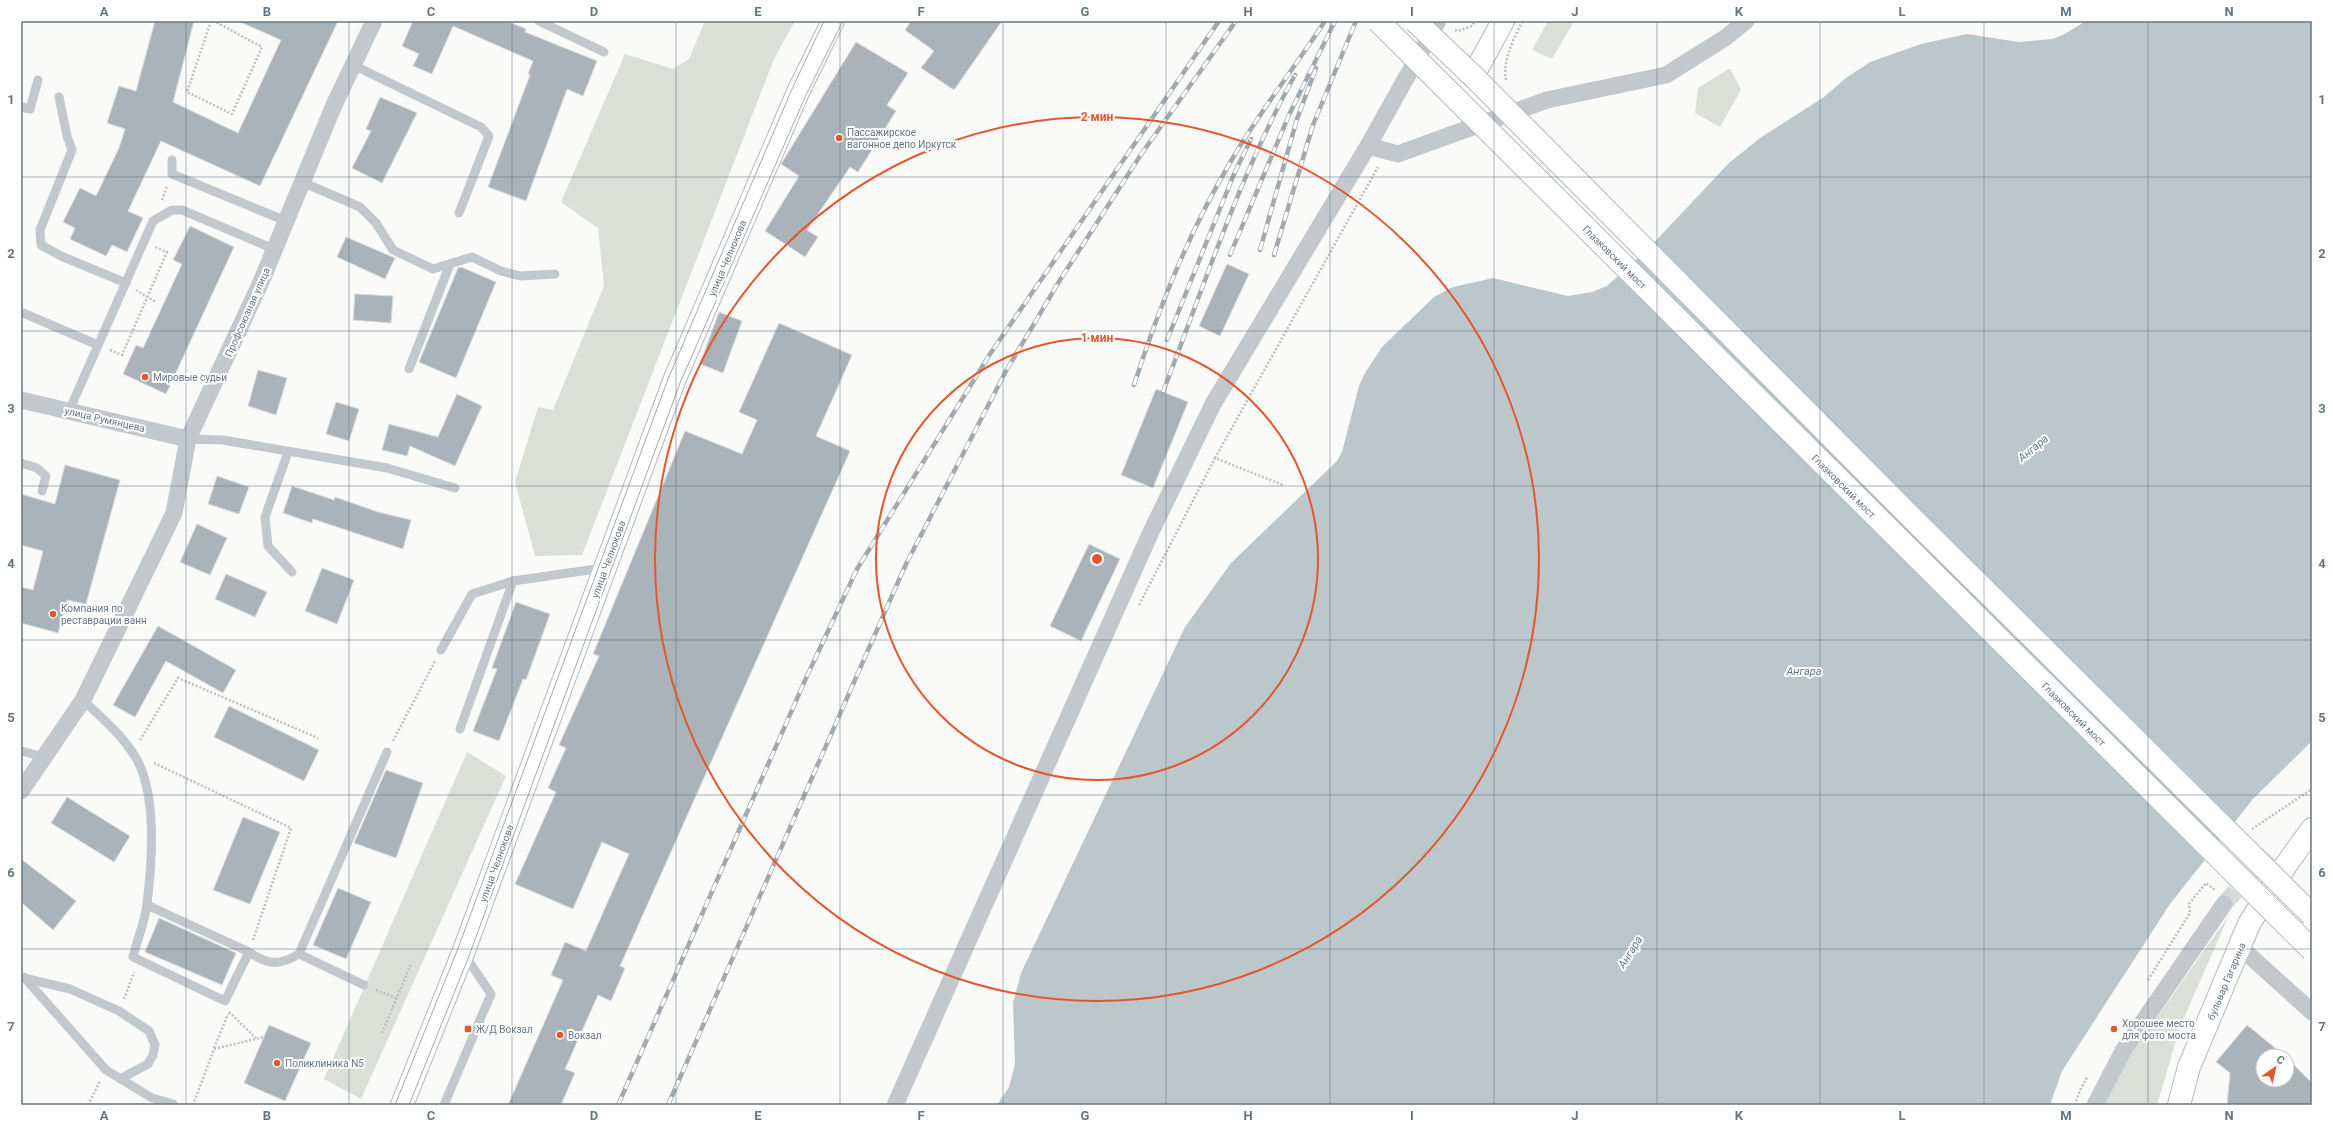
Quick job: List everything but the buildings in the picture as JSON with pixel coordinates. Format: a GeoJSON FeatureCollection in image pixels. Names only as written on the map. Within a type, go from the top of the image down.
{"type":"FeatureCollection","features":[{"type":"Feature","properties":{"kind":"main road","name":"улица Челнокова"},"geometry":{"type":"LineString","coordinates":[[402,1105],[463,953],[674,381],[798,92],[833,21]]}},
{"type":"Feature","properties":{"kind":"main road","name":"Глазковский мост"},"geometry":{"type":"LineString","coordinates":[[1378,21],[2312,950]]}},
{"type":"Feature","properties":{"kind":"main road"},"geometry":{"type":"LineString","coordinates":[[1415,21],[1473,76],[1898,505],[2312,915]]}},
{"type":"Feature","properties":{"kind":"main road"},"geometry":{"type":"LineString","coordinates":[[1473,76],[1503,21]]}},
{"type":"Feature","properties":{"kind":"main road","name":"бульвар Гагарина"},"geometry":{"type":"LineString","coordinates":[[2179,1105],[2189,1067],[2249,924],[2286,865],[2312,829]]}},
{"type":"Feature","properties":{"kind":"street","name":"Профсоюзная улица"},"geometry":{"type":"LineString","coordinates":[[21,791],[83,700],[174,513],[188,439],[274,249],[353,65],[374,21]]}},
{"type":"Feature","properties":{"kind":"street"},"geometry":{"type":"LineString","coordinates":[[1368,146],[1398,154],[1547,100],[1666,75],[1725,38],[1746,21]]}},
{"type":"Feature","properties":{"kind":"street"},"geometry":{"type":"LineString","coordinates":[[895,1105],[1150,534],[1213,404],[1368,146],[1445,25]]}},
{"type":"Feature","properties":{"kind":"street","name":"улица Румянцева"},"geometry":{"type":"LineString","coordinates":[[21,400],[188,439]]}},
{"type":"Feature","properties":{"kind":"street"},"geometry":{"type":"LineString","coordinates":[[2094,1105],[2123,1051],[2224,904]]}},
{"type":"Feature","properties":{"kind":"street"},"geometry":{"type":"LineString","coordinates":[[2240,947],[2312,1012]]}},
{"type":"Feature","properties":{"kind":"lane"},"geometry":{"type":"LineString","coordinates":[[539,21],[604,52]]}},
{"type":"Feature","properties":{"kind":"lane"},"geometry":{"type":"LineString","coordinates":[[353,65],[481,127],[489,136],[459,213]]}},
{"type":"Feature","properties":{"kind":"lane"},"geometry":{"type":"LineString","coordinates":[[21,107],[30,109],[38,80]]}},
{"type":"Feature","properties":{"kind":"lane"},"geometry":{"type":"LineString","coordinates":[[59,97],[67,136],[72,150],[40,230],[41,245],[61,256],[126,283]]}},
{"type":"Feature","properties":{"kind":"lane"},"geometry":{"type":"LineString","coordinates":[[172,160],[172,174],[286,221]]}},
{"type":"Feature","properties":{"kind":"lane"},"geometry":{"type":"LineString","coordinates":[[302,182],[360,207],[376,223],[393,250],[433,269],[472,258],[501,271],[520,276],[555,274]]}},
{"type":"Feature","properties":{"kind":"lane"},"geometry":{"type":"LineString","coordinates":[[69,411],[153,221],[172,210],[182,210],[274,249]]}},
{"type":"Feature","properties":{"kind":"lane"},"geometry":{"type":"LineString","coordinates":[[408,369],[450,264]]}},
{"type":"Feature","properties":{"kind":"lane"},"geometry":{"type":"LineString","coordinates":[[23,313],[98,345]]}},
{"type":"Feature","properties":{"kind":"lane"},"geometry":{"type":"LineString","coordinates":[[188,439],[223,440],[387,468],[455,488]]}},
{"type":"Feature","properties":{"kind":"lane"},"geometry":{"type":"LineString","coordinates":[[288,452],[265,517],[268,546],[292,572]]}},
{"type":"Feature","properties":{"kind":"lane"},"geometry":{"type":"LineString","coordinates":[[21,463],[37,468],[46,476],[42,491]]}},
{"type":"Feature","properties":{"kind":"lane"},"geometry":{"type":"LineString","coordinates":[[441,650],[472,594],[513,581],[605,568]]}},
{"type":"Feature","properties":{"kind":"lane"},"geometry":{"type":"LineString","coordinates":[[460,729],[513,581]]}},
{"type":"Feature","properties":{"kind":"lane"},"geometry":{"type":"LineString","coordinates":[[83,700],[122,737],[132,753],[150,796],[151,836],[147,905],[133,957],[225,1001],[249,952]]}},
{"type":"Feature","properties":{"kind":"lane"},"geometry":{"type":"LineString","coordinates":[[21,750],[44,757]]}},
{"type":"Feature","properties":{"kind":"lane"},"geometry":{"type":"LineString","coordinates":[[147,905],[249,952],[263,961],[276,963],[289,960],[299,954],[387,752]]}},
{"type":"Feature","properties":{"kind":"lane"},"geometry":{"type":"LineString","coordinates":[[444,1105],[491,994],[463,953]]}},
{"type":"Feature","properties":{"kind":"lane"},"geometry":{"type":"LineString","coordinates":[[299,954],[364,985]]}},
{"type":"Feature","properties":{"kind":"lane"},"geometry":{"type":"LineString","coordinates":[[22,976],[106,1070],[152,1098],[172,1104]]}},
{"type":"Feature","properties":{"kind":"lane"},"geometry":{"type":"LineString","coordinates":[[22,976],[70,989],[119,1011],[149,1031],[154,1045],[153,1055],[148,1064],[120,1079]]}},
{"type":"Feature","properties":{"kind":"path"},"geometry":{"type":"LineString","coordinates":[[211,21],[187,92],[232,114],[262,47],[214,21]]}},
{"type":"Feature","properties":{"kind":"path"},"geometry":{"type":"LineString","coordinates":[[1445,25],[1458,31],[1472,26],[1475,21]]}},
{"type":"Feature","properties":{"kind":"path"},"geometry":{"type":"LineString","coordinates":[[1136,612],[1215,458],[1387,151]]}},
{"type":"Feature","properties":{"kind":"path"},"geometry":{"type":"LineString","coordinates":[[98,345],[122,355],[147,296],[168,252],[144,242]]}},
{"type":"Feature","properties":{"kind":"path"},"geometry":{"type":"LineString","coordinates":[[126,283],[156,302]]}},
{"type":"Feature","properties":{"kind":"path"},"geometry":{"type":"LineString","coordinates":[[1215,458],[1283,485]]}},
{"type":"Feature","properties":{"kind":"path"},"geometry":{"type":"LineString","coordinates":[[387,752],[441,650]]}},
{"type":"Feature","properties":{"kind":"path"},"geometry":{"type":"LineString","coordinates":[[249,952],[291,828],[132,753],[178,678],[318,738]]}},
{"type":"Feature","properties":{"kind":"path"},"geometry":{"type":"LineString","coordinates":[[2251,830],[2312,789]]}},
{"type":"Feature","properties":{"kind":"path"},"geometry":{"type":"LineString","coordinates":[[382,1033],[411,964]]}},
{"type":"Feature","properties":{"kind":"path"},"geometry":{"type":"LineString","coordinates":[[364,985],[396,998]]}},
{"type":"Feature","properties":{"kind":"path"},"geometry":{"type":"LineString","coordinates":[[229,1012],[256,1039]]}},
{"type":"Feature","properties":{"kind":"path"},"geometry":{"type":"LineString","coordinates":[[193,1105],[214,1049],[264,1037]]}},
{"type":"Feature","properties":{"kind":"path"},"geometry":{"type":"LineString","coordinates":[[88,1105],[106,1070]]}},
{"type":"Feature","properties":{"kind":"shaded area"},"geometry":{"type":"Polygon","coordinates":[[[705,21],[795,21],[774,59],[582,555],[535,556],[515,482],[538,407],[553,410],[604,286],[598,228],[561,202],[625,54],[673,69],[689,59],[705,21]]]}},
{"type":"Feature","properties":{"kind":"shaded area"},"geometry":{"type":"Polygon","coordinates":[[[1548,21],[1574,21],[1552,59],[1532,50],[1548,21]]]}},
{"type":"Feature","properties":{"kind":"shaded area"},"geometry":{"type":"Polygon","coordinates":[[[1730,68],[1741,90],[1720,127],[1695,113],[1698,88],[1730,68]]]}},
{"type":"Feature","properties":{"kind":"shaded area"},"geometry":{"type":"Polygon","coordinates":[[[467,752],[506,776],[361,1099],[324,1079],[467,752]]]}},
{"type":"Feature","properties":{"kind":"shaded area"},"geometry":{"type":"Polygon","coordinates":[[[2229,915],[2180,1027],[2157,1105],[2102,1105],[2127,1060],[2229,915]]]}},
{"type":"Feature","properties":{"kind":"water","name":"Ангара"},"geometry":{"type":"Polygon","coordinates":[[[2086,21],[2312,21],[2312,741],[2253,799],[2170,904],[2062,1071],[2050,1105],[997,1105],[1009,1087],[1015,1064],[1013,1003],[1021,973],[1185,627],[1231,563],[1337,461],[1342,452],[1359,386],[1365,373],[1382,347],[1434,297],[1453,287],[1493,278],[1568,296],[1592,292],[1607,286],[1648,249],[1729,163],[1760,138],[1824,97],[1846,78],[1870,62],[1921,44],[1967,34],[2019,42],[2052,39],[2063,35],[2086,21]]]}},
{"type":"Feature","properties":{"kind":"tunnel"},"geometry":{"type":"LineString","coordinates":[[2224,904],[2270,852]]}},
{"type":"Feature","properties":{"kind":"tram line"},"geometry":{"type":"LineString","coordinates":[[395,1105],[457,951],[668,379],[792,89],[824,21]]}},
{"type":"Feature","properties":{"kind":"tram line"},"geometry":{"type":"LineString","coordinates":[[409,1105],[469,956],[680,383],[806,95],[843,21]]}},
{"type":"Feature","properties":{"kind":"tram line"},"geometry":{"type":"LineString","coordinates":[[1389,21],[1897,531],[2312,941]]}},
{"type":"Feature","properties":{"kind":"tram line"},"geometry":{"type":"LineString","coordinates":[[1407,21],[1485,97],[1906,522],[2312,923]]}},
{"type":"Feature","properties":{"kind":"railway"},"geometry":{"type":"LineString","coordinates":[[618,1105],[807,676],[857,569],[990,354],[1219,21]]}},
{"type":"Feature","properties":{"kind":"railway"},"geometry":{"type":"LineString","coordinates":[[668,1105],[906,564],[1006,371],[1060,280],[1142,153],[1236,21]]}},
{"type":"Feature","properties":{"kind":"railway"},"geometry":{"type":"LineString","coordinates":[[1134,385],[1176,270],[1201,216],[1242,143],[1325,21]]}},
{"type":"Feature","properties":{"kind":"railway"},"geometry":{"type":"LineString","coordinates":[[1230,255],[1289,115],[1335,21]]}},
{"type":"Feature","properties":{"kind":"railway"},"geometry":{"type":"LineString","coordinates":[[1274,255],[1313,125],[1356,21]]}},
{"type":"Feature","properties":{"kind":"railway"},"geometry":{"type":"LineString","coordinates":[[1260,250],[1297,119],[1316,68]]}},
{"type":"Feature","properties":{"kind":"railway"},"geometry":{"type":"LineString","coordinates":[[1163,392],[1208,271],[1240,191],[1275,113],[1295,75]]}},
{"type":"Feature","properties":{"kind":"railway"},"geometry":{"type":"LineString","coordinates":[[1167,340],[1234,174],[1251,139]]}},
{"type":"Feature","properties":{"kind":"place","name":"Пассажирское вагонное депо Иркутск"},"geometry":{"type":"Point","coordinates":[839,138]}},
{"type":"Feature","properties":{"kind":"place","name":"Мировые судьи"},"geometry":{"type":"Point","coordinates":[145,377]}},
{"type":"Feature","properties":{"kind":"place","name":"Компания по реставрации ванн"},"geometry":{"type":"Point","coordinates":[53,614]}},
{"type":"Feature","properties":{"kind":"place","name":"Ж/Д Вокзал"},"geometry":{"type":"Point","coordinates":[468,1029]}},
{"type":"Feature","properties":{"kind":"place","name":"Хорошее место для фото моста"},"geometry":{"type":"Point","coordinates":[2114,1029]}},
{"type":"Feature","properties":{"kind":"place","name":"Вокзал"},"geometry":{"type":"Point","coordinates":[560,1035]}},
{"type":"Feature","properties":{"kind":"place","name":"Поликлиника N5"},"geometry":{"type":"Point","coordinates":[277,1063]}}]}
